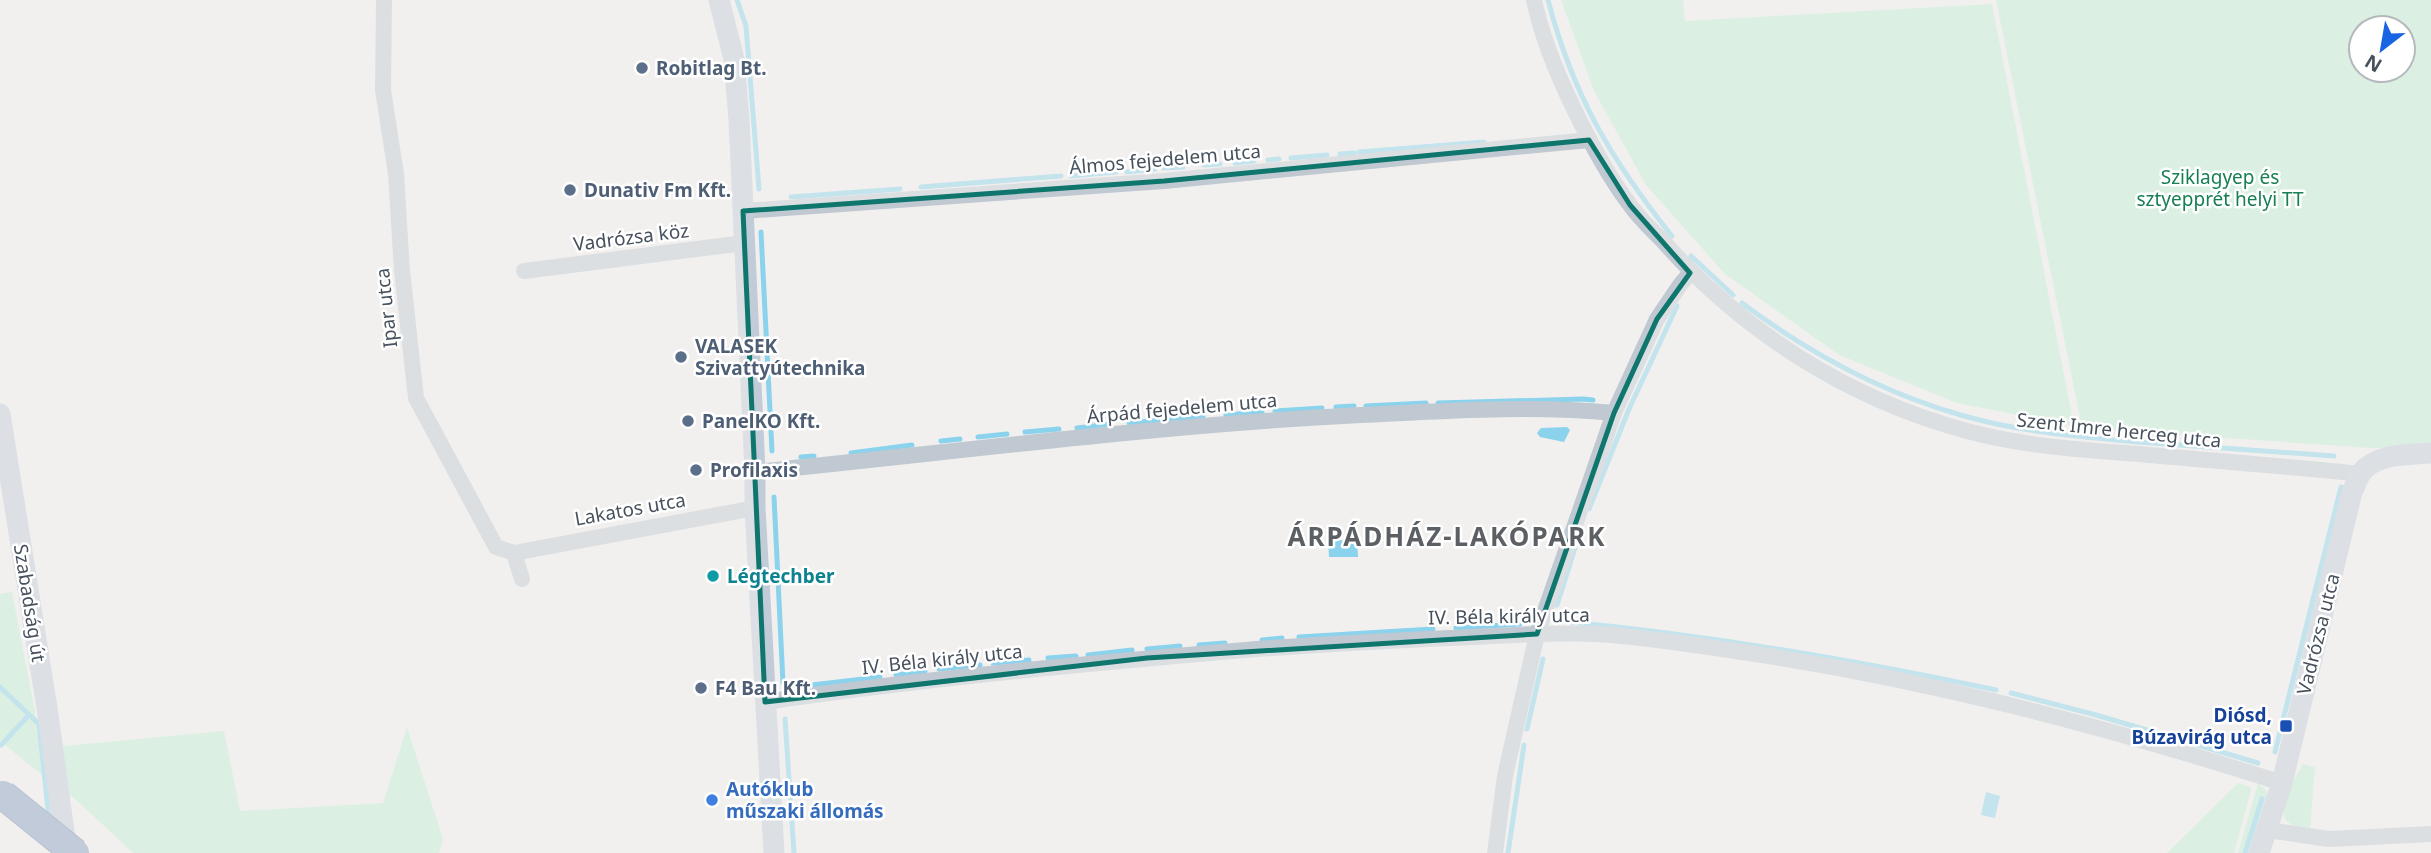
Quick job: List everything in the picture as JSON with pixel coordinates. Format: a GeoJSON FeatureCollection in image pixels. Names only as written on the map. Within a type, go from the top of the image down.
{"type":"FeatureCollection","features":[{"type":"Feature","properties":{"kind":"highway"},"geometry":{"type":"LineString","coordinates":[[3,795],[75,853]]}},
{"type":"Feature","properties":{"kind":"street","name":"Ipar utca"},"geometry":{"type":"LineString","coordinates":[[384,0],[383,90],[396,174],[402,271],[416,398],[496,547],[513,553],[523,579]]}},
{"type":"Feature","properties":{"kind":"street"},"geometry":{"type":"LineString","coordinates":[[719,0],[734,59],[772,849]]}},
{"type":"Feature","properties":{"kind":"street","name":"Szent Imre herceg utca"},"geometry":{"type":"LineString","coordinates":[[1534,0],[1539,25],[1562,85],[1589,141],[1630,205],[1690,273],[1737,315],[1802,360],[1899,409],[1967,431],[2039,446],[2368,468]]}},
{"type":"Feature","properties":{"kind":"street","name":"Álmos fejedelem utca"},"geometry":{"type":"LineString","coordinates":[[743,211],[1167,181],[1589,141]]}},
{"type":"Feature","properties":{"kind":"street","name":"Vadrózsa köz"},"geometry":{"type":"LineString","coordinates":[[524,271],[744,243]]}},
{"type":"Feature","properties":{"kind":"street"},"geometry":{"type":"LineString","coordinates":[[1495,853],[1505,776],[1537,634],[1614,413],[1657,319],[1690,273]]}},
{"type":"Feature","properties":{"kind":"street","name":"Árpád fejedelem utca"},"geometry":{"type":"LineString","coordinates":[[755,472],[1117,433],[1308,418],[1494,409],[1558,409],[1614,413]]}},
{"type":"Feature","properties":{"kind":"street","name":"Szabadság út"},"geometry":{"type":"LineString","coordinates":[[0,414],[47,708],[67,853]]}},
{"type":"Feature","properties":{"kind":"street"},"geometry":{"type":"LineString","coordinates":[[2368,468],[2397,456],[2431,453]]}},
{"type":"Feature","properties":{"kind":"street","name":"Vadrózsa utca"},"geometry":{"type":"LineString","coordinates":[[2259,853],[2281,783],[2352,492],[2368,468]]}},
{"type":"Feature","properties":{"kind":"street","name":"Lakatos utca"},"geometry":{"type":"LineString","coordinates":[[513,553],[755,508]]}},
{"type":"Feature","properties":{"kind":"street","name":"IV. Béla király utca"},"geometry":{"type":"LineString","coordinates":[[765,702],[957,678],[1357,641],[1555,632],[1599,634],[1837,666],[2006,703],[2147,740],[2281,783]]}},
{"type":"Feature","properties":{"kind":"street"},"geometry":{"type":"LineString","coordinates":[[2268,830],[2329,839],[2431,834]]}},
{"type":"Feature","properties":{"kind":"highlighted area"},"geometry":{"type":"Polygon","coordinates":[[[1589,140],[1630,205],[1690,273],[1657,319],[1614,413],[1537,634],[1147,658],[765,702],[743,211],[1164,181],[1589,140]]]}},
{"type":"Feature","properties":{"kind":"green space"},"geometry":{"type":"Polygon","coordinates":[[[1561,0],[1683,0],[1685,21],[1992,4],[2074,426],[1957,403],[1839,355],[1725,274],[1646,185],[1594,91],[1561,0]]]}},
{"type":"Feature","properties":{"kind":"green space","name":"Sziklagyep és sztyepprét helyi TT"},"geometry":{"type":"Polygon","coordinates":[[[1996,0],[2431,0],[2431,446],[2370,448],[2082,428],[1996,0]]]}},
{"type":"Feature","properties":{"kind":"green space"},"geometry":{"type":"Polygon","coordinates":[[[12,592],[42,748],[224,731],[240,811],[383,803],[407,727],[443,839],[439,853],[133,853],[47,773],[48,780],[0,741],[0,594],[12,592]]]}},
{"type":"Feature","properties":{"kind":"green space"},"geometry":{"type":"Polygon","coordinates":[[[2303,764],[2315,767],[2310,831],[2290,824],[2283,809],[2287,793],[2303,764]]]}},
{"type":"Feature","properties":{"kind":"green space"},"geometry":{"type":"Polygon","coordinates":[[[2238,783],[2250,787],[2251,791],[2234,853],[2167,853],[2238,783]]]}},
{"type":"Feature","properties":{"kind":"green space"},"geometry":{"type":"Polygon","coordinates":[[[2258,783],[2267,792],[2269,799],[2251,853],[2238,853],[2258,783]]]}},
{"type":"Feature","properties":{"kind":"water"},"geometry":{"type":"Polygon","coordinates":[[[1567,427],[1570,430],[1564,442],[1540,437],[1537,433],[1541,428],[1567,427]]]}},
{"type":"Feature","properties":{"kind":"water"},"geometry":{"type":"Polygon","coordinates":[[[1328,540],[1357,540],[1358,557],[1329,557],[1328,540]]]}},
{"type":"Feature","properties":{"kind":"water"},"geometry":{"type":"Polygon","coordinates":[[[1986,792],[2000,796],[1995,818],[1981,815],[1986,792]]]}},
{"type":"Feature","properties":{"kind":"waterway"},"geometry":{"type":"LineString","coordinates":[[737,0],[746,26],[759,189]]}},
{"type":"Feature","properties":{"kind":"waterway"},"geometry":{"type":"LineString","coordinates":[[1548,0],[1569,66],[1596,125],[1630,180],[1672,236]]}},
{"type":"Feature","properties":{"kind":"waterway"},"geometry":{"type":"LineString","coordinates":[[1359,152],[1484,142]]}},
{"type":"Feature","properties":{"kind":"waterway"},"geometry":{"type":"LineString","coordinates":[[1340,154],[1354,153]]}},
{"type":"Feature","properties":{"kind":"waterway"},"geometry":{"type":"LineString","coordinates":[[1291,158],[1327,155]]}},
{"type":"Feature","properties":{"kind":"waterway"},"geometry":{"type":"LineString","coordinates":[[1268,160],[1279,159]]}},
{"type":"Feature","properties":{"kind":"waterway"},"geometry":{"type":"LineString","coordinates":[[1235,163],[1254,161]]}},
{"type":"Feature","properties":{"kind":"waterway"},"geometry":{"type":"LineString","coordinates":[[1204,165],[1220,164]]}},
{"type":"Feature","properties":{"kind":"waterway"},"geometry":{"type":"LineString","coordinates":[[1163,168],[1183,167]]}},
{"type":"Feature","properties":{"kind":"waterway"},"geometry":{"type":"LineString","coordinates":[[1127,172],[1155,169]]}},
{"type":"Feature","properties":{"kind":"waterway"},"geometry":{"type":"LineString","coordinates":[[1071,176],[1116,172]]}},
{"type":"Feature","properties":{"kind":"waterway"},"geometry":{"type":"LineString","coordinates":[[921,187],[1061,176]]}},
{"type":"Feature","properties":{"kind":"waterway"},"geometry":{"type":"LineString","coordinates":[[791,197],[900,189]]}},
{"type":"Feature","properties":{"kind":"waterway"},"geometry":{"type":"LineString","coordinates":[[761,232],[772,451]]}},
{"type":"Feature","properties":{"kind":"waterway"},"geometry":{"type":"LineString","coordinates":[[1691,256],[1733,295]]}},
{"type":"Feature","properties":{"kind":"waterway"},"geometry":{"type":"LineString","coordinates":[[1742,303],[1794,339],[1848,370],[1904,396],[1964,416],[2072,436],[2334,456]]}},
{"type":"Feature","properties":{"kind":"waterway"},"geometry":{"type":"LineString","coordinates":[[1589,509],[1629,409],[1677,306]]}},
{"type":"Feature","properties":{"kind":"waterway"},"geometry":{"type":"LineString","coordinates":[[1438,403],[1593,400]]}},
{"type":"Feature","properties":{"kind":"waterway"},"geometry":{"type":"LineString","coordinates":[[1366,406],[1426,403]]}},
{"type":"Feature","properties":{"kind":"waterway"},"geometry":{"type":"LineString","coordinates":[[1336,407],[1354,406]]}},
{"type":"Feature","properties":{"kind":"waterway"},"geometry":{"type":"LineString","coordinates":[[1275,411],[1322,408]]}},
{"type":"Feature","properties":{"kind":"waterway"},"geometry":{"type":"LineString","coordinates":[[1226,415],[1262,412]]}},
{"type":"Feature","properties":{"kind":"waterway"},"geometry":{"type":"LineString","coordinates":[[1171,419],[1203,416]]}},
{"type":"Feature","properties":{"kind":"waterway"},"geometry":{"type":"LineString","coordinates":[[1129,423],[1160,420]]}},
{"type":"Feature","properties":{"kind":"waterway"},"geometry":{"type":"LineString","coordinates":[[1077,428],[1110,424]]}},
{"type":"Feature","properties":{"kind":"waterway"},"geometry":{"type":"LineString","coordinates":[[1025,432],[1059,429]]}},
{"type":"Feature","properties":{"kind":"waterway"},"geometry":{"type":"LineString","coordinates":[[978,437],[1007,434]]}},
{"type":"Feature","properties":{"kind":"waterway"},"geometry":{"type":"LineString","coordinates":[[941,441],[960,439]]}},
{"type":"Feature","properties":{"kind":"waterway"},"geometry":{"type":"LineString","coordinates":[[851,453],[912,445]]}},
{"type":"Feature","properties":{"kind":"waterway"},"geometry":{"type":"LineString","coordinates":[[801,457],[814,456]]}},
{"type":"Feature","properties":{"kind":"waterway"},"geometry":{"type":"LineString","coordinates":[[2275,752],[2341,487]]}},
{"type":"Feature","properties":{"kind":"waterway"},"geometry":{"type":"LineString","coordinates":[[774,497],[783,683]]}},
{"type":"Feature","properties":{"kind":"waterway"},"geometry":{"type":"LineString","coordinates":[[1557,605],[1575,548]]}},
{"type":"Feature","properties":{"kind":"waterway"},"geometry":{"type":"LineString","coordinates":[[1570,622],[1784,650],[1996,690]]}},
{"type":"Feature","properties":{"kind":"waterway"},"geometry":{"type":"LineString","coordinates":[[1456,628],[1520,624]]}},
{"type":"Feature","properties":{"kind":"waterway"},"geometry":{"type":"LineString","coordinates":[[1299,637],[1433,629]]}},
{"type":"Feature","properties":{"kind":"waterway"},"geometry":{"type":"LineString","coordinates":[[1262,640],[1282,638]]}},
{"type":"Feature","properties":{"kind":"waterway"},"geometry":{"type":"LineString","coordinates":[[1199,645],[1225,643]]}},
{"type":"Feature","properties":{"kind":"waterway"},"geometry":{"type":"LineString","coordinates":[[1147,649],[1180,646]]}},
{"type":"Feature","properties":{"kind":"waterway"},"geometry":{"type":"LineString","coordinates":[[1088,655],[1132,650]]}},
{"type":"Feature","properties":{"kind":"waterway"},"geometry":{"type":"LineString","coordinates":[[1048,658],[1076,656]]}},
{"type":"Feature","properties":{"kind":"waterway"},"geometry":{"type":"LineString","coordinates":[[1527,729],[1543,659]]}},
{"type":"Feature","properties":{"kind":"waterway"},"geometry":{"type":"LineString","coordinates":[[993,663],[1029,660]]}},
{"type":"Feature","properties":{"kind":"waterway"},"geometry":{"type":"LineString","coordinates":[[939,669],[980,665]]}},
{"type":"Feature","properties":{"kind":"waterway"},"geometry":{"type":"LineString","coordinates":[[896,675],[925,671]]}},
{"type":"Feature","properties":{"kind":"waterway"},"geometry":{"type":"LineString","coordinates":[[812,685],[880,677]]}},
{"type":"Feature","properties":{"kind":"waterway"},"geometry":{"type":"LineString","coordinates":[[0,687],[39,724],[49,819]]}},
{"type":"Feature","properties":{"kind":"waterway"},"geometry":{"type":"LineString","coordinates":[[2011,693],[2258,763]]}},
{"type":"Feature","properties":{"kind":"waterway"},"geometry":{"type":"LineString","coordinates":[[1,745],[29,715]]}},
{"type":"Feature","properties":{"kind":"waterway"},"geometry":{"type":"LineString","coordinates":[[785,719],[794,853]]}},
{"type":"Feature","properties":{"kind":"waterway"},"geometry":{"type":"LineString","coordinates":[[1508,853],[1524,745]]}},
{"type":"Feature","properties":{"kind":"waterway"},"geometry":{"type":"LineString","coordinates":[[2245,853],[2262,799]]}},
{"type":"Feature","properties":{"kind":"place","name":"Robitlag Bt."},"geometry":{"type":"Point","coordinates":[642,68]}},
{"type":"Feature","properties":{"kind":"place","name":"Dunativ Fm Kft."},"geometry":{"type":"Point","coordinates":[570,190]}},
{"type":"Feature","properties":{"kind":"place","name":"VALASEK Szivattyútechnika"},"geometry":{"type":"Point","coordinates":[681,357]}},
{"type":"Feature","properties":{"kind":"place","name":"PanelKO Kft."},"geometry":{"type":"Point","coordinates":[688,421]}},
{"type":"Feature","properties":{"kind":"place","name":"Profilaxis"},"geometry":{"type":"Point","coordinates":[696,470]}},
{"type":"Feature","properties":{"kind":"place","name":"Légtechber"},"geometry":{"type":"Point","coordinates":[713,576]}},
{"type":"Feature","properties":{"kind":"place","name":"F4 Bau Kft."},"geometry":{"type":"Point","coordinates":[701,688]}},
{"type":"Feature","properties":{"kind":"place","name":"Diósd, Búzavirág utca"},"geometry":{"type":"Point","coordinates":[2286,726]}},
{"type":"Feature","properties":{"kind":"place","name":"Autóklub műszaki állomás"},"geometry":{"type":"Point","coordinates":[712,800]}},
{"type":"Feature","properties":{"kind":"district","name":"ÁRPÁDHÁZ-LAKÓPARK"},"geometry":{"type":"Point","coordinates":[1447,536]}}]}
